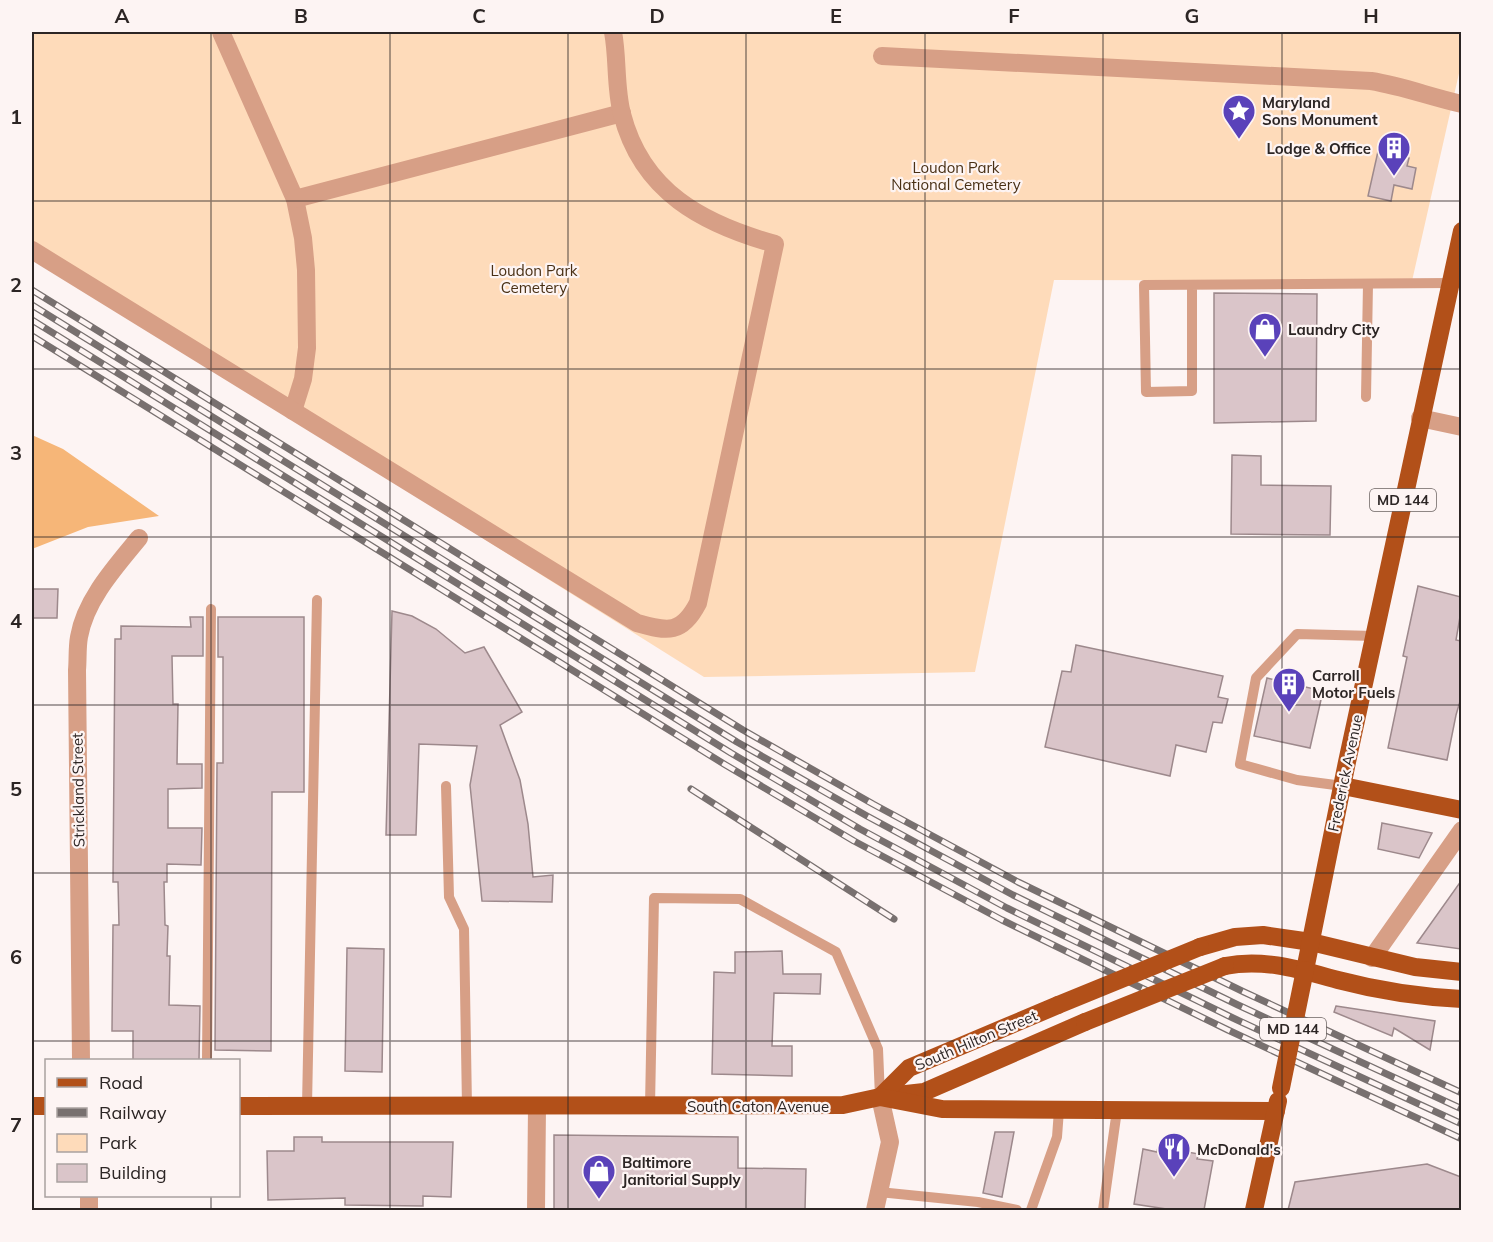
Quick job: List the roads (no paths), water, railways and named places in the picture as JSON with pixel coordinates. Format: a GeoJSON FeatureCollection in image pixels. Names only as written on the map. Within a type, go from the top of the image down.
{"type":"FeatureCollection","features":[{"type":"Feature","properties":{"kind":"main road","name":"Frederick Avenue"},"geometry":{"type":"LineString","coordinates":[[1254,1210],[1461,231]]}},
{"type":"Feature","properties":{"kind":"main road"},"geometry":{"type":"LineString","coordinates":[[1342,786],[1461,810]]}},
{"type":"Feature","properties":{"kind":"main road","name":"South Hilton Street"},"geometry":{"type":"LineString","coordinates":[[880,1097],[909,1068],[1200,947],[1235,937],[1263,935],[1311,942],[1415,967],[1461,972]]}},
{"type":"Feature","properties":{"kind":"main road","name":"South Hilton Street"},"geometry":{"type":"LineString","coordinates":[[880,1097],[924,1092],[1085,1022],[1225,966],[1254,962],[1305,970],[1362,984],[1461,999]]}},
{"type":"Feature","properties":{"kind":"main road","name":"South Caton Avenue"},"geometry":{"type":"LineString","coordinates":[[240,1106],[843,1106],[880,1097],[942,1109],[1276,1111]]}},
{"type":"Feature","properties":{"kind":"street"},"geometry":{"type":"LineString","coordinates":[[221,32],[295,200],[303,238],[308,309],[307,348],[303,378],[293,411]]}},
{"type":"Feature","properties":{"kind":"street"},"geometry":{"type":"LineString","coordinates":[[32,250],[637,623],[669,629],[679,627],[690,618],[698,603],[775,244],[746,236],[696,214],[673,197],[653,177],[636,150],[622,113],[613,32]]}},
{"type":"Feature","properties":{"kind":"street"},"geometry":{"type":"LineString","coordinates":[[882,56],[1371,81],[1403,87],[1430,97],[1461,104]]}},
{"type":"Feature","properties":{"kind":"street"},"geometry":{"type":"LineString","coordinates":[[295,200],[622,113]]}},
{"type":"Feature","properties":{"kind":"street"},"geometry":{"type":"LineString","coordinates":[[1420,418],[1461,427]]}},
{"type":"Feature","properties":{"kind":"street","name":"Strickland Street"},"geometry":{"type":"LineString","coordinates":[[81,1059],[77,670],[79,636],[87,612],[100,590],[139,538]]}},
{"type":"Feature","properties":{"kind":"street"},"geometry":{"type":"LineString","coordinates":[[1372,958],[1461,830]]}},
{"type":"Feature","properties":{"kind":"street"},"geometry":{"type":"LineString","coordinates":[[875,1210],[890,1142],[880,1097]]}},
{"type":"Feature","properties":{"kind":"street"},"geometry":{"type":"LineString","coordinates":[[536,1210],[537,1106]]}},
{"type":"Feature","properties":{"kind":"lane"},"geometry":{"type":"LineString","coordinates":[[1366,397],[1368,284]]}},
{"type":"Feature","properties":{"kind":"lane"},"geometry":{"type":"LineString","coordinates":[[1192,285],[1192,391],[1146,392],[1144,285],[1450,284]]}},
{"type":"Feature","properties":{"kind":"lane"},"geometry":{"type":"LineString","coordinates":[[307,1106],[317,600]]}},
{"type":"Feature","properties":{"kind":"lane"},"geometry":{"type":"LineString","coordinates":[[207,1059],[211,609]]}},
{"type":"Feature","properties":{"kind":"lane"},"geometry":{"type":"LineString","coordinates":[[1342,786],[1297,780],[1240,765],[1256,678],[1298,634],[1374,636]]}},
{"type":"Feature","properties":{"kind":"lane"},"geometry":{"type":"LineString","coordinates":[[446,786],[449,897],[464,929],[467,1106]]}},
{"type":"Feature","properties":{"kind":"lane"},"geometry":{"type":"LineString","coordinates":[[650,1106],[654,898],[740,899],[836,952],[878,1049],[880,1097]]}},
{"type":"Feature","properties":{"kind":"lane"},"geometry":{"type":"LineString","coordinates":[[1031,1210],[1057,1137],[1059,1110]]}},
{"type":"Feature","properties":{"kind":"lane"},"geometry":{"type":"LineString","coordinates":[[1103,1210],[1117,1110]]}},
{"type":"Feature","properties":{"kind":"lane"},"geometry":{"type":"LineString","coordinates":[[879,1192],[978,1202],[1017,1210]]}},
{"type":"Feature","properties":{"kind":"railway"},"geometry":{"type":"LineString","coordinates":[[32,290],[743,730],[873,804],[1018,882],[1244,992],[1462,1093]]}},
{"type":"Feature","properties":{"kind":"railway"},"geometry":{"type":"LineString","coordinates":[[32,305],[737,742],[867,816],[1013,895],[1238,1005],[1462,1109]]}},
{"type":"Feature","properties":{"kind":"railway"},"geometry":{"type":"LineString","coordinates":[[32,320],[731,753],[860,829],[1007,908],[1233,1018],[1462,1124]]}},
{"type":"Feature","properties":{"kind":"railway"},"geometry":{"type":"LineString","coordinates":[[32,336],[724,764],[854,841],[1002,920],[1228,1030],[1462,1139]]}},
{"type":"Feature","properties":{"kind":"railway"},"geometry":{"type":"LineString","coordinates":[[691,789],[894,919]]}},
{"type":"Feature","properties":{"kind":"place","name":"Maryland Sons Monument"},"geometry":{"type":"Point","coordinates":[1239,140]}},
{"type":"Feature","properties":{"kind":"place","name":"Lodge & Office"},"geometry":{"type":"Point","coordinates":[1394,177]}},
{"type":"Feature","properties":{"kind":"place","name":"Laundry City"},"geometry":{"type":"Point","coordinates":[1265,358]}},
{"type":"Feature","properties":{"kind":"place","name":"Carroll Motor Fuels"},"geometry":{"type":"Point","coordinates":[1289,713]}},
{"type":"Feature","properties":{"kind":"place","name":"McDonald's"},"geometry":{"type":"Point","coordinates":[1174,1178]}},
{"type":"Feature","properties":{"kind":"place","name":"Baltimore Janitorial Supply"},"geometry":{"type":"Point","coordinates":[599,1200]}},
{"type":"Feature","properties":{"kind":"park label","name":"Loudon Park National Cemetery"},"geometry":{"type":"Point","coordinates":[956,176]}},
{"type":"Feature","properties":{"kind":"park label","name":"Loudon Park Cemetery"},"geometry":{"type":"Point","coordinates":[534,278]}}]}
